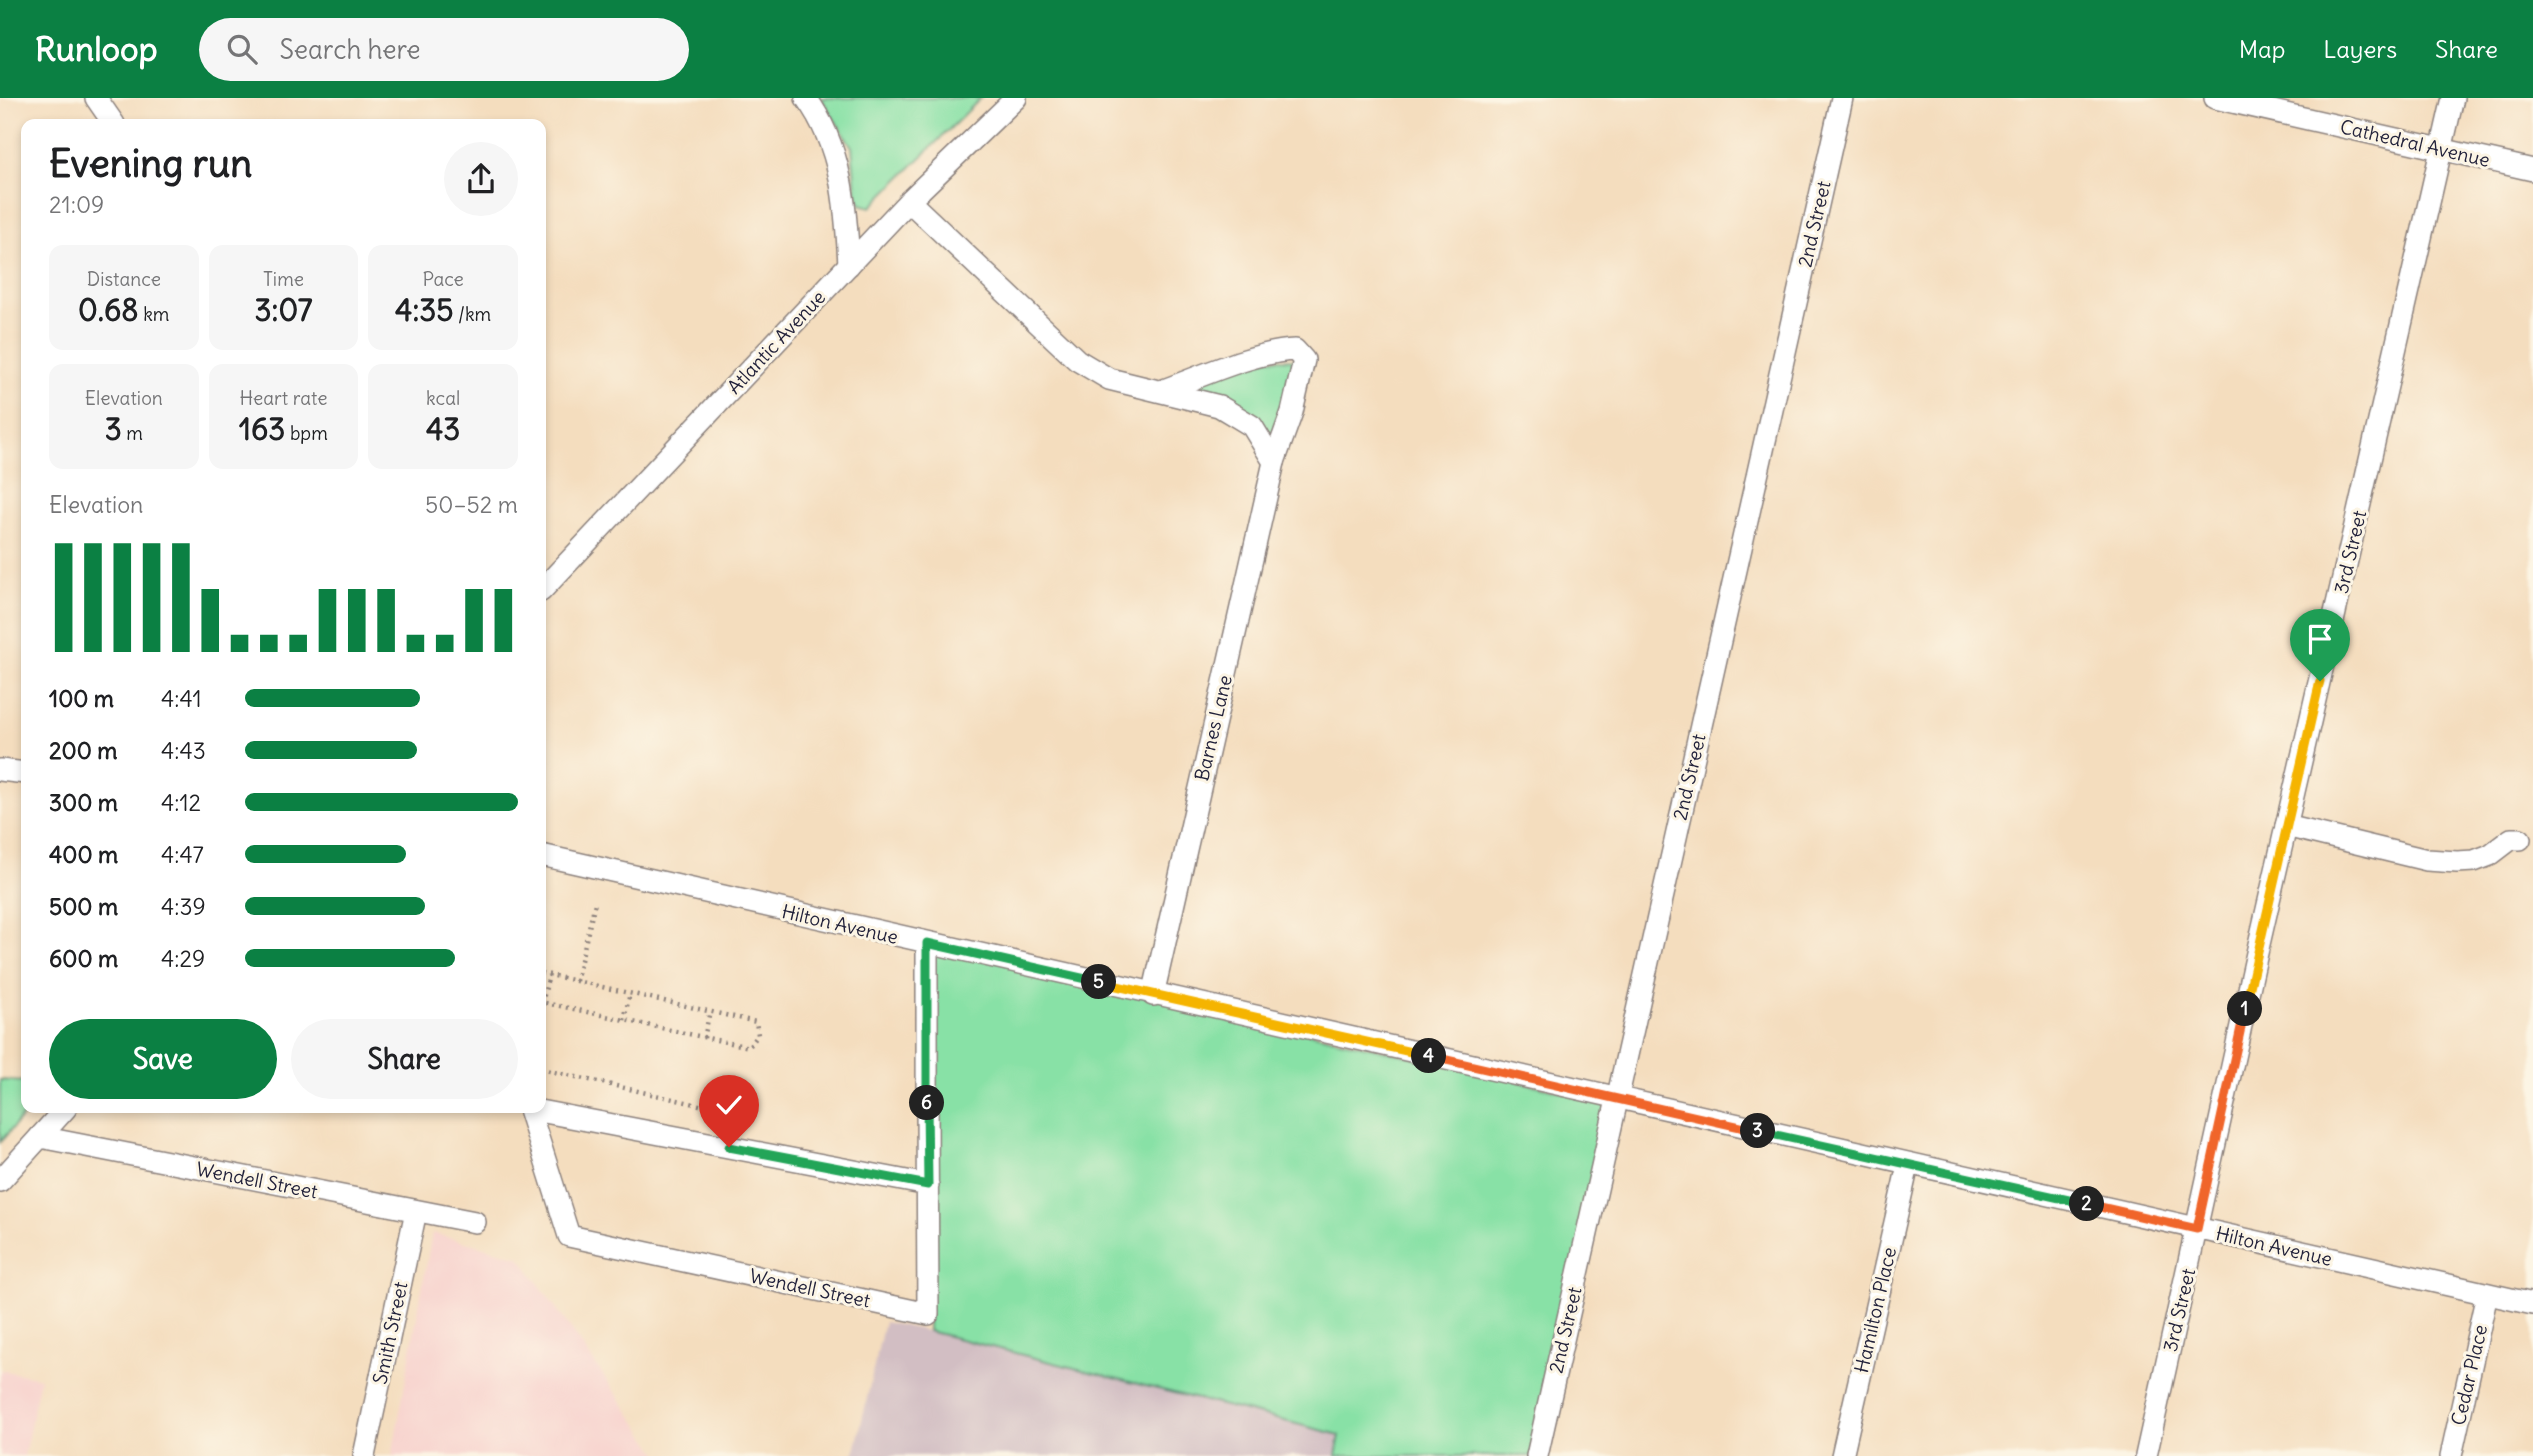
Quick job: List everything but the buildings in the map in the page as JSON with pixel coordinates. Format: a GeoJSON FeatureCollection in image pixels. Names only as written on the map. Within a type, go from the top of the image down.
{"type":"FeatureCollection","features":[{"type":"Feature","properties":{"kind":"street"},"geometry":{"type":"LineString","coordinates":[[96,98],[111,119]]}},
{"type":"Feature","properties":{"kind":"street"},"geometry":{"type":"LineString","coordinates":[[806,98],[817,112],[832,143],[846,202],[849,264]]}},
{"type":"Feature","properties":{"kind":"street","name":"Atlantic Avenue"},"geometry":{"type":"LineString","coordinates":[[546,586],[909,201],[1016,98]]}},
{"type":"Feature","properties":{"kind":"street","name":"2nd Street"},"geometry":{"type":"LineString","coordinates":[[1537,1456],[1842,98]]}},
{"type":"Feature","properties":{"kind":"street","name":"Cathedral Avenue"},"geometry":{"type":"LineString","coordinates":[[2215,98],[2533,170]]}},
{"type":"Feature","properties":{"kind":"street","name":"3rd Street"},"geometry":{"type":"LineString","coordinates":[[2146,1456],[2286,825],[2453,98]]}},
{"type":"Feature","properties":{"kind":"street"},"geometry":{"type":"LineString","coordinates":[[909,201],[1077,360],[1109,379],[1219,406],[1252,426],[1273,462]]}},
{"type":"Feature","properties":{"kind":"street","name":"Barnes Lane"},"geometry":{"type":"LineString","coordinates":[[1153,995],[1273,462],[1292,412],[1304,360],[1295,350],[1280,351],[1161,391]]}},
{"type":"Feature","properties":{"kind":"street"},"geometry":{"type":"LineString","coordinates":[[0,770],[21,772]]}},
{"type":"Feature","properties":{"kind":"street"},"geometry":{"type":"LineString","coordinates":[[2286,825],[2427,860],[2458,862],[2474,861],[2490,855],[2511,839],[2520,839]]}},
{"type":"Feature","properties":{"kind":"street","name":"Hilton Avenue"},"geometry":{"type":"LineString","coordinates":[[546,856],[2533,1304]]}},
{"type":"Feature","properties":{"kind":"street"},"geometry":{"type":"LineString","coordinates":[[927,943],[928,1185]]}},
{"type":"Feature","properties":{"kind":"street","name":"Wendell Street"},"geometry":{"type":"LineString","coordinates":[[530,1113],[569,1237],[928,1314],[928,1185],[546,1112]]}},
{"type":"Feature","properties":{"kind":"street"},"geometry":{"type":"LineString","coordinates":[[0,1181],[61,1113]]}},
{"type":"Feature","properties":{"kind":"street","name":"Wendell Street"},"geometry":{"type":"LineString","coordinates":[[40,1136],[475,1222]]}},
{"type":"Feature","properties":{"kind":"street","name":"Hamilton Place"},"geometry":{"type":"LineString","coordinates":[[1842,1456],[1908,1165]]}},
{"type":"Feature","properties":{"kind":"street","name":"Smith Street"},"geometry":{"type":"LineString","coordinates":[[364,1456],[416,1211]]}},
{"type":"Feature","properties":{"kind":"street","name":"Cedar Place"},"geometry":{"type":"LineString","coordinates":[[2451,1456],[2487,1294]]}},
{"type":"Feature","properties":{"kind":"path"},"geometry":{"type":"LineString","coordinates":[[576,981],[594,903]]}},
{"type":"Feature","properties":{"kind":"path"},"geometry":{"type":"LineString","coordinates":[[546,974],[756,1021],[758,1035],[749,1048],[546,1004]]}},
{"type":"Feature","properties":{"kind":"path"},"geometry":{"type":"LineString","coordinates":[[546,987],[549,975]]}},
{"type":"Feature","properties":{"kind":"path"},"geometry":{"type":"LineString","coordinates":[[624,1020],[631,993]]}},
{"type":"Feature","properties":{"kind":"path"},"geometry":{"type":"LineString","coordinates":[[704,1038],[710,1011]]}},
{"type":"Feature","properties":{"kind":"path"},"geometry":{"type":"LineString","coordinates":[[546,1070],[739,1114]]}},
{"type":"Feature","properties":{"kind":"shaded area"},"geometry":{"type":"Polygon","coordinates":[[[432,1233],[520,1257],[660,1456],[392,1456],[432,1233]]]}},
{"type":"Feature","properties":{"kind":"shaded area"},"geometry":{"type":"Polygon","coordinates":[[[884,1322],[1341,1435],[1336,1456],[854,1456],[884,1322]]]}},
{"type":"Feature","properties":{"kind":"shaded area"},"geometry":{"type":"Polygon","coordinates":[[[0,1370],[40,1378],[24,1456],[0,1456],[0,1370]]]}},
{"type":"Feature","properties":{"kind":"green space"},"geometry":{"type":"Polygon","coordinates":[[[821,98],[981,98],[871,207],[860,204],[856,191],[852,147],[821,98]]]}},
{"type":"Feature","properties":{"kind":"green space"},"geometry":{"type":"Polygon","coordinates":[[[1255,358],[1304,360],[1274,462],[1252,426],[1161,391],[1255,358]]]}},
{"type":"Feature","properties":{"kind":"green space"},"geometry":{"type":"Polygon","coordinates":[[[926,944],[1616,1104],[1537,1456],[1336,1456],[1340,1435],[928,1331],[926,944]]]}},
{"type":"Feature","properties":{"kind":"green space"},"geometry":{"type":"Polygon","coordinates":[[[0,1080],[21,1082],[21,1113],[26,1113],[0,1142],[0,1080]]]}},
{"type":"Feature","properties":{"kind":"route"},"geometry":{"type":"LineString","coordinates":[[729,1147],[928,1185],[927,943],[2197,1229],[2320,681]]}}]}
